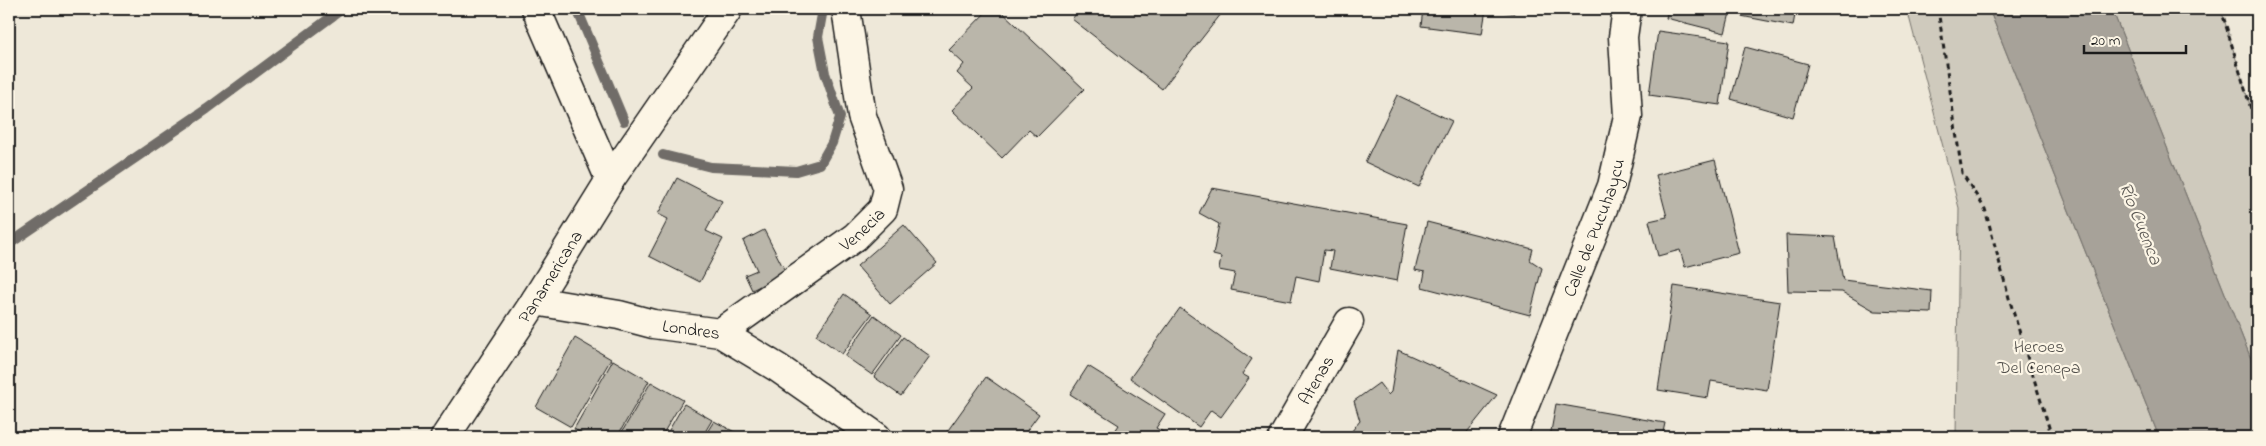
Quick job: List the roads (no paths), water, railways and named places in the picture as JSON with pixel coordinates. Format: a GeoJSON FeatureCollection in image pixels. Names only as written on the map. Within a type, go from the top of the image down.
{"type":"FeatureCollection","features":[{"type":"Feature","properties":{"kind":"street"},"geometry":{"type":"LineString","coordinates":[[536,9],[610,180]]}},
{"type":"Feature","properties":{"kind":"street","name":"Panamericana"},"geometry":{"type":"LineString","coordinates":[[445,437],[535,301],[654,113],[728,9]]}},
{"type":"Feature","properties":{"kind":"street","name":"Venecia"},"geometry":{"type":"LineString","coordinates":[[720,333],[855,237],[883,209],[888,189],[862,116],[846,9]]}},
{"type":"Feature","properties":{"kind":"street","name":"Calle de Pucuhaycu"},"geometry":{"type":"LineString","coordinates":[[1512,437],[1612,186],[1628,116],[1623,37],[1627,9]]}},
{"type":"Feature","properties":{"kind":"street","name":"Londres"},"geometry":{"type":"LineString","coordinates":[[535,301],[619,315],[653,324],[720,333],[778,368],[877,437]]}},
{"type":"Feature","properties":{"kind":"street","name":"Atenas"},"geometry":{"type":"LineString","coordinates":[[1283,437],[1349,322]]}},
{"type":"Feature","properties":{"kind":"water","name":"Río Cuenca"},"geometry":{"type":"Polygon","coordinates":[[[1989,9],[2112,9],[2257,374],[2257,437],[2159,437],[1989,9]]]}},
{"type":"Feature","properties":{"kind":"waterway"},"geometry":{"type":"LineString","coordinates":[[9,244],[207,109],[342,9]]}},
{"type":"Feature","properties":{"kind":"waterway"},"geometry":{"type":"LineString","coordinates":[[577,9],[624,121]]}},
{"type":"Feature","properties":{"kind":"waterway"},"geometry":{"type":"LineString","coordinates":[[663,155],[711,167],[796,171],[820,164],[832,143],[840,117],[825,73],[818,37],[823,9]]}},
{"type":"Feature","properties":{"kind":"park label","name":"Heroes Del Cenepa"},"geometry":{"type":"Point","coordinates":[2039,356]}}]}
